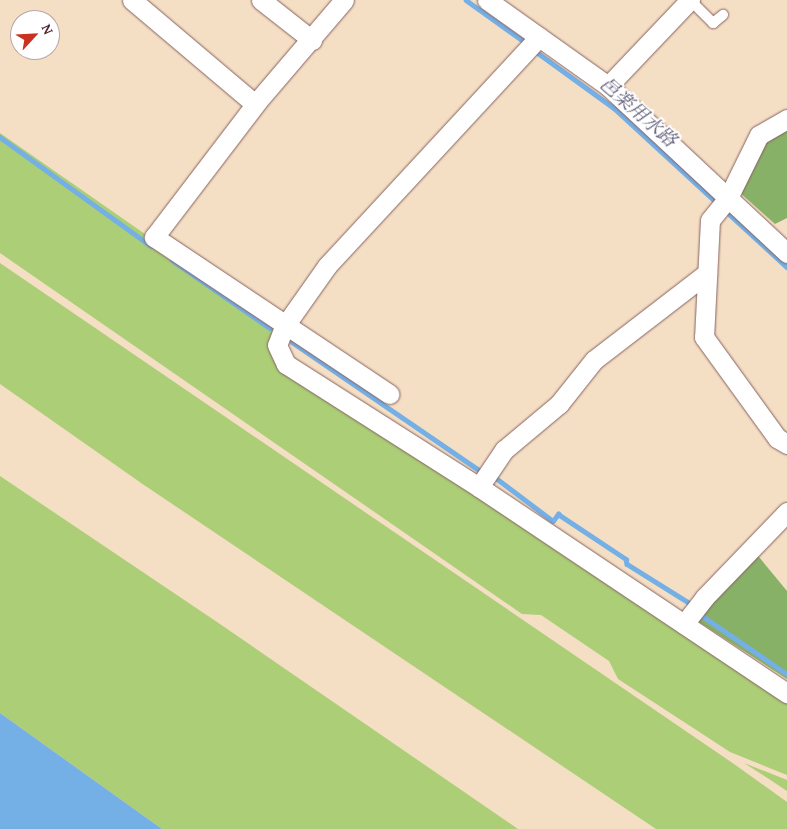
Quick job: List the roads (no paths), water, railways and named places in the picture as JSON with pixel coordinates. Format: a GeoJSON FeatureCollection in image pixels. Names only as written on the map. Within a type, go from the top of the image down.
{"type":"FeatureCollection","features":[{"type":"Feature","properties":{"kind":"street"},"geometry":{"type":"LineString","coordinates":[[132,0],[255,104]]}},
{"type":"Feature","properties":{"kind":"street"},"geometry":{"type":"LineString","coordinates":[[261,0],[312,40]]}},
{"type":"Feature","properties":{"kind":"street"},"geometry":{"type":"LineString","coordinates":[[344,0],[312,40],[255,104],[154,237],[284,327],[388,394]]}},
{"type":"Feature","properties":{"kind":"street"},"geometry":{"type":"LineString","coordinates":[[487,0],[608,86],[787,253]]}},
{"type":"Feature","properties":{"kind":"street"},"geometry":{"type":"LineString","coordinates":[[608,86],[690,0]]}},
{"type":"Feature","properties":{"kind":"street"},"geometry":{"type":"LineString","coordinates":[[539,37],[327,266],[284,327],[276,346],[286,364],[479,486],[787,693]]}},
{"type":"Feature","properties":{"kind":"street"},"geometry":{"type":"LineString","coordinates":[[787,119],[759,135],[728,198],[710,220],[704,337],[777,438],[787,444]]}},
{"type":"Feature","properties":{"kind":"street"},"geometry":{"type":"LineString","coordinates":[[479,486],[504,450],[559,404],[594,360],[707,273]]}},
{"type":"Feature","properties":{"kind":"street"},"geometry":{"type":"LineString","coordinates":[[684,624],[704,598],[787,512]]}},
{"type":"Feature","properties":{"kind":"lane"},"geometry":{"type":"LineString","coordinates":[[690,0],[713,23],[723,15]]}},
{"type":"Feature","properties":{"kind":"water"},"geometry":{"type":"Polygon","coordinates":[[[0,713],[162,829],[0,829],[0,713]]]}},
{"type":"Feature","properties":{"kind":"waterway","name":"邑楽用水路"},"geometry":{"type":"LineString","coordinates":[[466,0],[526,43]]}},
{"type":"Feature","properties":{"kind":"waterway","name":"邑楽用水路"},"geometry":{"type":"LineString","coordinates":[[538,53],[614,108],[714,200]]}},
{"type":"Feature","properties":{"kind":"waterway"},"geometry":{"type":"LineString","coordinates":[[0,137],[151,246]]}},
{"type":"Feature","properties":{"kind":"waterway","name":"邑楽用水路"},"geometry":{"type":"LineString","coordinates":[[728,213],[787,267]]}},
{"type":"Feature","properties":{"kind":"waterway"},"geometry":{"type":"LineString","coordinates":[[172,260],[270,328]]}},
{"type":"Feature","properties":{"kind":"waterway"},"geometry":{"type":"LineString","coordinates":[[292,342],[482,472]]}},
{"type":"Feature","properties":{"kind":"waterway"},"geometry":{"type":"LineString","coordinates":[[496,478],[553,521],[558,514],[626,559],[627,564],[688,602]]}},
{"type":"Feature","properties":{"kind":"waterway"},"geometry":{"type":"LineString","coordinates":[[704,617],[787,674]]}}]}
